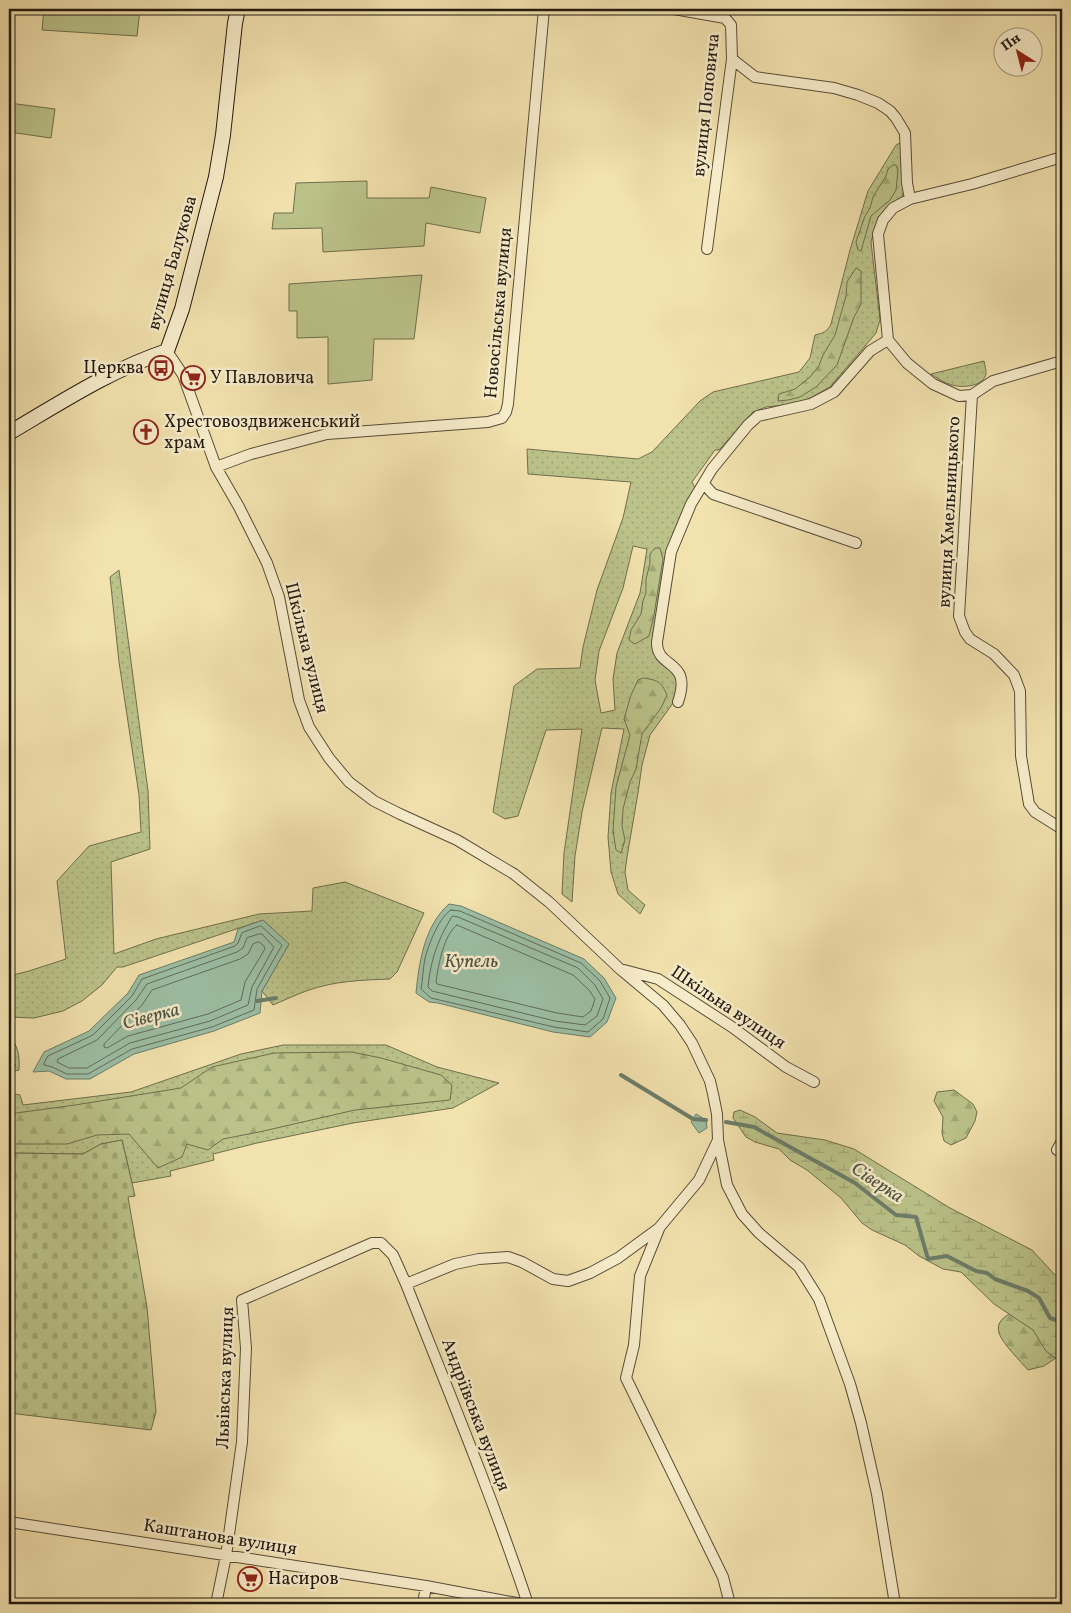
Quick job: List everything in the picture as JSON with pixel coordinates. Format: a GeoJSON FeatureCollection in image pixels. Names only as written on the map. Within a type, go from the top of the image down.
{"type":"FeatureCollection","features":[{"type":"Feature","properties":{"kind":"main road","name":"вулиця Балукова"},"geometry":{"type":"LineString","coordinates":[[9,433],[109,375],[142,359],[167,351],[182,309],[216,178],[238,9]]}},
{"type":"Feature","properties":{"kind":"street","name":"Новосільська вулиця"},"geometry":{"type":"LineString","coordinates":[[216,467],[251,454],[327,434],[488,422],[502,418],[508,404],[544,9]]}},
{"type":"Feature","properties":{"kind":"street","name":"вулиця Поповича"},"geometry":{"type":"LineString","coordinates":[[674,9],[725,18],[731,25],[732,59],[708,249]]}},
{"type":"Feature","properties":{"kind":"street"},"geometry":{"type":"LineString","coordinates":[[732,59],[755,77],[834,88],[878,103],[890,111],[905,133],[907,183],[910,199]]}},
{"type":"Feature","properties":{"kind":"street"},"geometry":{"type":"LineString","coordinates":[[1062,158],[972,184],[910,199],[893,208],[883,220],[878,234],[888,340],[907,363],[933,384],[959,396],[972,395],[993,381],[1062,361]]}},
{"type":"Feature","properties":{"kind":"street"},"geometry":{"type":"LineString","coordinates":[[678,702],[682,689],[682,679],[673,665],[659,654],[656,648],[671,552],[691,504],[712,469],[748,425],[758,416],[811,404],[834,392],[870,350],[888,340]]}},
{"type":"Feature","properties":{"kind":"street","name":"Шкільна вулиця"},"geometry":{"type":"LineString","coordinates":[[167,351],[183,375],[216,467],[267,562],[279,597],[298,700],[309,727],[329,758],[350,782],[374,801],[457,840],[514,874],[549,902],[621,970],[662,1005],[680,1025],[692,1043],[710,1081],[717,1114],[718,1140],[699,1180],[659,1228],[618,1258],[590,1273],[568,1281],[552,1279],[522,1262],[508,1257],[479,1259],[455,1264],[406,1284]]}},
{"type":"Feature","properties":{"kind":"street","name":"вулиця Хмельницького"},"geometry":{"type":"LineString","coordinates":[[972,395],[959,616],[970,639],[994,654],[1014,675],[1020,691],[1021,756],[1029,804],[1035,812],[1062,829]]}},
{"type":"Feature","properties":{"kind":"street"},"geometry":{"type":"LineString","coordinates":[[704,484],[712,494],[856,543]]}},
{"type":"Feature","properties":{"kind":"street","name":"Шкільна вулиця"},"geometry":{"type":"LineString","coordinates":[[621,970],[658,979],[732,1027],[786,1067],[814,1082]]}},
{"type":"Feature","properties":{"kind":"street"},"geometry":{"type":"LineString","coordinates":[[718,1140],[726,1185],[742,1214],[759,1232],[799,1267],[820,1300],[850,1384],[861,1423],[877,1494],[895,1604]]}},
{"type":"Feature","properties":{"kind":"street"},"geometry":{"type":"LineString","coordinates":[[659,1228],[640,1276],[634,1345],[626,1378],[723,1576],[730,1604]]}},
{"type":"Feature","properties":{"kind":"street","name":"Львівська вулиця"},"geometry":{"type":"LineString","coordinates":[[216,1604],[226,1556],[242,1442],[246,1348],[242,1300],[372,1243],[381,1243]]}},
{"type":"Feature","properties":{"kind":"street","name":"Андріївська вулиця"},"geometry":{"type":"LineString","coordinates":[[381,1243],[393,1255],[406,1284],[481,1473],[528,1604]]}},
{"type":"Feature","properties":{"kind":"street","name":"Каштанова вулиця"},"geometry":{"type":"LineString","coordinates":[[9,1522],[426,1586],[522,1604]]}},
{"type":"Feature","properties":{"kind":"street"},"geometry":{"type":"LineString","coordinates":[[423,1604],[426,1586]]}},
{"type":"Feature","properties":{"kind":"green space"},"geometry":{"type":"Polygon","coordinates":[[[44,9],[140,9],[137,36],[42,30],[44,9]]]}},
{"type":"Feature","properties":{"kind":"green space"},"geometry":{"type":"Polygon","coordinates":[[[9,103],[55,109],[51,138],[9,132],[9,103]]]}},
{"type":"Feature","properties":{"kind":"green space"},"geometry":{"type":"Polygon","coordinates":[[[902,142],[904,192],[900,200],[880,218],[871,242],[880,320],[876,333],[830,387],[808,399],[766,407],[753,412],[719,450],[715,450],[692,482],[695,488],[667,551],[653,641],[676,674],[678,688],[673,703],[650,735],[642,765],[625,872],[628,890],[645,905],[640,914],[618,894],[611,872],[608,837],[611,793],[624,729],[602,728],[582,812],[575,856],[572,902],[562,894],[564,853],[582,729],[546,730],[518,816],[505,819],[493,812],[514,686],[537,669],[580,668],[583,647],[597,590],[623,518],[631,482],[528,474],[527,449],[638,459],[652,452],[700,401],[713,392],[799,372],[810,358],[815,335],[824,332],[831,324],[850,250],[868,191],[896,145],[902,142]],[[633,546],[623,588],[599,651],[595,680],[601,713],[615,710],[613,679],[617,653],[640,593],[647,549],[633,546]]]}},
{"type":"Feature","properties":{"kind":"green space"},"geometry":{"type":"Polygon","coordinates":[[[896,165],[898,170],[896,190],[890,200],[871,216],[861,251],[858,250],[856,242],[865,216],[888,169],[896,165]]]}},
{"type":"Feature","properties":{"kind":"green space"},"geometry":{"type":"Polygon","coordinates":[[[367,181],[367,198],[429,198],[431,187],[486,198],[480,233],[426,223],[424,246],[323,252],[322,228],[272,229],[274,213],[293,213],[296,183],[367,181]]]}},
{"type":"Feature","properties":{"kind":"green space"},"geometry":{"type":"Polygon","coordinates":[[[856,268],[861,271],[861,304],[854,317],[837,365],[816,387],[800,397],[778,401],[779,394],[795,389],[810,377],[819,366],[835,335],[846,296],[847,282],[856,268]]]}},
{"type":"Feature","properties":{"kind":"green space"},"geometry":{"type":"Polygon","coordinates":[[[422,275],[414,339],[374,339],[372,380],[328,384],[328,337],[297,338],[297,311],[289,311],[289,284],[422,275]]]}},
{"type":"Feature","properties":{"kind":"green space"},"geometry":{"type":"Polygon","coordinates":[[[984,361],[985,378],[977,384],[952,385],[943,382],[931,374],[984,361]]]}},
{"type":"Feature","properties":{"kind":"green space"},"geometry":{"type":"Polygon","coordinates":[[[655,548],[660,548],[663,559],[654,615],[649,636],[635,644],[629,640],[631,630],[641,614],[646,593],[650,554],[655,548]]]}},
{"type":"Feature","properties":{"kind":"green space"},"geometry":{"type":"Polygon","coordinates":[[[119,570],[148,791],[150,849],[111,862],[114,954],[156,939],[259,914],[312,911],[313,888],[345,882],[424,913],[397,972],[390,979],[339,983],[319,987],[273,1005],[262,991],[289,944],[263,920],[123,967],[117,967],[102,985],[82,1001],[63,1011],[34,1018],[9,1017],[9,976],[66,959],[57,881],[89,846],[141,832],[139,795],[119,662],[110,577],[119,570]]]}},
{"type":"Feature","properties":{"kind":"green space"},"geometry":{"type":"Polygon","coordinates":[[[643,678],[658,682],[667,695],[661,708],[642,734],[636,769],[630,782],[623,809],[622,826],[625,840],[621,853],[616,850],[613,831],[616,787],[630,735],[624,719],[631,695],[638,680],[643,678]]]}},
{"type":"Feature","properties":{"kind":"green space"},"geometry":{"type":"Polygon","coordinates":[[[9,1034],[19,1056],[19,1070],[9,1072],[9,1034]]]}},
{"type":"Feature","properties":{"kind":"green space"},"geometry":{"type":"Polygon","coordinates":[[[283,1045],[386,1045],[437,1067],[499,1083],[453,1108],[353,1123],[257,1143],[213,1154],[214,1160],[170,1171],[171,1176],[132,1183],[122,1140],[101,1144],[83,1154],[9,1153],[9,1093],[20,1095],[23,1105],[131,1092],[241,1054],[283,1045]]]}},
{"type":"Feature","properties":{"kind":"green space"},"geometry":{"type":"Polygon","coordinates":[[[352,1052],[441,1075],[452,1085],[450,1100],[355,1110],[223,1139],[208,1150],[187,1144],[182,1157],[158,1168],[129,1134],[97,1135],[67,1144],[9,1144],[9,1114],[181,1088],[212,1067],[274,1053],[352,1052]]]}},
{"type":"Feature","properties":{"kind":"green space"},"geometry":{"type":"Polygon","coordinates":[[[954,1090],[973,1104],[977,1112],[975,1121],[966,1138],[951,1145],[944,1141],[942,1133],[943,1117],[934,1101],[937,1092],[954,1090]]]}},
{"type":"Feature","properties":{"kind":"green space"},"geometry":{"type":"Polygon","coordinates":[[[740,1110],[755,1117],[777,1133],[825,1140],[854,1149],[950,1208],[1032,1250],[1055,1275],[1062,1278],[1062,1360],[1046,1351],[1033,1330],[994,1304],[961,1272],[943,1269],[919,1256],[905,1245],[872,1230],[862,1223],[841,1198],[807,1170],[790,1160],[779,1149],[755,1142],[746,1137],[733,1118],[734,1112],[740,1110]]]}},
{"type":"Feature","properties":{"kind":"green space"},"geometry":{"type":"Polygon","coordinates":[[[122,1140],[135,1196],[128,1197],[147,1307],[156,1412],[151,1430],[9,1413],[9,1153],[83,1154],[101,1144],[122,1140]]]}},
{"type":"Feature","properties":{"kind":"green space"},"geometry":{"type":"Polygon","coordinates":[[[1050,1302],[1062,1354],[1044,1366],[1028,1370],[1004,1342],[999,1333],[999,1326],[1002,1319],[1008,1315],[1050,1302]]]}},
{"type":"Feature","properties":{"kind":"water","name":"Купель"},"geometry":{"type":"Polygon","coordinates":[[[449,904],[461,906],[584,959],[604,978],[616,998],[607,1022],[590,1037],[553,1032],[429,1002],[416,993],[421,957],[428,934],[449,904]]]}},
{"type":"Feature","properties":{"kind":"water"},"geometry":{"type":"Polygon","coordinates":[[[263,920],[289,944],[262,991],[260,1013],[214,1031],[134,1054],[90,1079],[66,1079],[49,1071],[33,1072],[44,1052],[89,1031],[128,993],[139,975],[234,942],[238,929],[263,920]]]}},
{"type":"Feature","properties":{"kind":"water"},"geometry":{"type":"Polygon","coordinates":[[[696,1114],[706,1120],[707,1128],[699,1133],[691,1122],[696,1114]]]}},
{"type":"Feature","properties":{"kind":"waterway","name":"Сіверка"},"geometry":{"type":"LineString","coordinates":[[257,1001],[276,998]]}},
{"type":"Feature","properties":{"kind":"waterway","name":"Сіверка"},"geometry":{"type":"LineString","coordinates":[[9,1065],[14,1065]]}},
{"type":"Feature","properties":{"kind":"waterway","name":"Сіверка"},"geometry":{"type":"LineString","coordinates":[[621,1075],[693,1119],[706,1120]]}},
{"type":"Feature","properties":{"kind":"waterway","name":"Сіверка"},"geometry":{"type":"LineString","coordinates":[[726,1122],[754,1127],[855,1183],[896,1215],[916,1217],[928,1259],[947,1256],[976,1271],[987,1273],[995,1279],[1028,1291],[1039,1298],[1050,1318],[1062,1322]]}},
{"type":"Feature","properties":{"kind":"place","name":"Церква"},"geometry":{"type":"Point","coordinates":[161,368]}},
{"type":"Feature","properties":{"kind":"place","name":"У Павловича"},"geometry":{"type":"Point","coordinates":[193,378]}},
{"type":"Feature","properties":{"kind":"place","name":"Хрестовоздвиженський храм"},"geometry":{"type":"Point","coordinates":[146,432]}},
{"type":"Feature","properties":{"kind":"place","name":"Насиров"},"geometry":{"type":"Point","coordinates":[250,1579]}}]}
